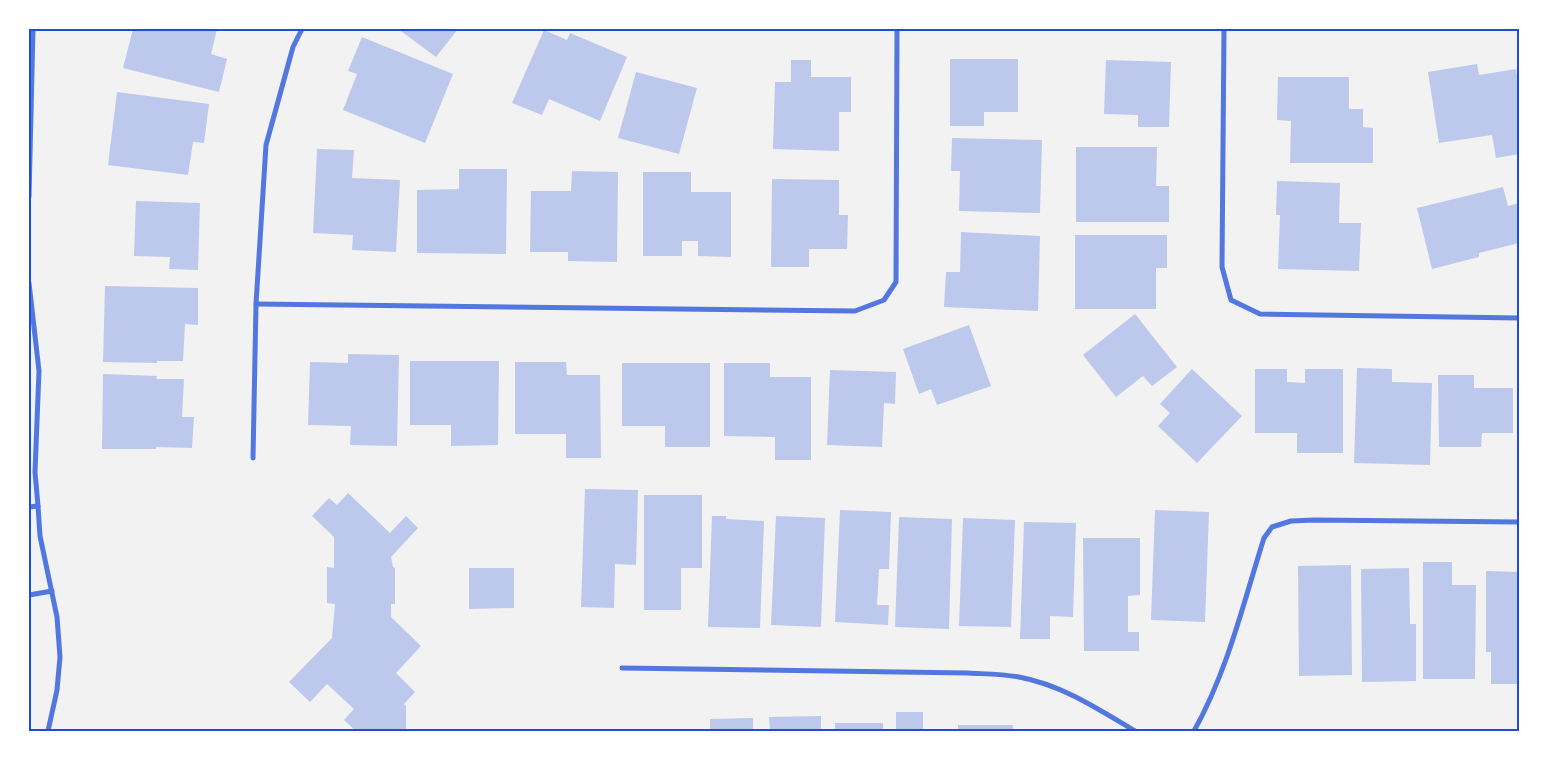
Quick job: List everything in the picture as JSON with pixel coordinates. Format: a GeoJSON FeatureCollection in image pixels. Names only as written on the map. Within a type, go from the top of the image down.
{"type":"FeatureCollection","features":[{"type":"Feature","properties":{"kind":"street"},"geometry":{"type":"LineString","coordinates":[[29,197],[33,29]]}},
{"type":"Feature","properties":{"kind":"street"},"geometry":{"type":"LineString","coordinates":[[253,458],[256,304],[266,145],[293,47],[302,29]]}},
{"type":"Feature","properties":{"kind":"street"},"geometry":{"type":"LineString","coordinates":[[256,304],[855,311],[884,300],[896,282],[898,29]]}},
{"type":"Feature","properties":{"kind":"street"},"geometry":{"type":"LineString","coordinates":[[1224,29],[1222,267],[1231,300],[1260,314],[1519,318]]}},
{"type":"Feature","properties":{"kind":"street"},"geometry":{"type":"LineString","coordinates":[[29,283],[39,370],[35,472],[40,536],[57,617],[60,657],[57,690],[48,731]]}},
{"type":"Feature","properties":{"kind":"street"},"geometry":{"type":"LineString","coordinates":[[29,507],[38,506]]}},
{"type":"Feature","properties":{"kind":"street"},"geometry":{"type":"LineString","coordinates":[[1194,731],[1218,682],[1240,620],[1264,538],[1272,527],[1292,521],[1314,520],[1519,522]]}},
{"type":"Feature","properties":{"kind":"street"},"geometry":{"type":"LineString","coordinates":[[29,596],[52,591]]}},
{"type":"Feature","properties":{"kind":"street"},"geometry":{"type":"LineString","coordinates":[[622,668],[968,673],[1007,676],[1036,681],[1069,693],[1135,731]]}},
{"type":"Feature","properties":{"kind":"building"},"geometry":{"type":"Polygon","coordinates":[[[133,29],[217,29],[211,54],[227,59],[219,92],[123,68],[133,29]]]}},
{"type":"Feature","properties":{"kind":"building"},"geometry":{"type":"Polygon","coordinates":[[[398,29],[458,29],[436,57],[398,29]]]}},
{"type":"Feature","properties":{"kind":"building"},"geometry":{"type":"Polygon","coordinates":[[[544,30],[567,40],[570,33],[627,57],[600,121],[549,99],[542,115],[512,103],[544,30]]]}},
{"type":"Feature","properties":{"kind":"building"},"geometry":{"type":"Polygon","coordinates":[[[362,37],[453,74],[425,143],[343,110],[357,74],[348,71],[362,37]]]}},
{"type":"Feature","properties":{"kind":"building"},"geometry":{"type":"Polygon","coordinates":[[[950,59],[1018,59],[1018,112],[984,112],[984,126],[950,126],[950,59]]]}},
{"type":"Feature","properties":{"kind":"building"},"geometry":{"type":"Polygon","coordinates":[[[791,60],[811,60],[811,77],[851,77],[851,112],[839,112],[839,151],[773,149],[775,82],[791,82],[791,60]]]}},
{"type":"Feature","properties":{"kind":"building"},"geometry":{"type":"Polygon","coordinates":[[[1106,60],[1171,62],[1169,127],[1138,127],[1138,115],[1104,114],[1106,60]]]}},
{"type":"Feature","properties":{"kind":"building"},"geometry":{"type":"Polygon","coordinates":[[[1477,64],[1479,75],[1516,69],[1519,89],[1519,154],[1496,158],[1492,135],[1439,143],[1428,72],[1477,64]]]}},
{"type":"Feature","properties":{"kind":"building"},"geometry":{"type":"Polygon","coordinates":[[[636,72],[697,88],[679,154],[618,138],[636,72]]]}},
{"type":"Feature","properties":{"kind":"building"},"geometry":{"type":"Polygon","coordinates":[[[1278,77],[1349,77],[1349,109],[1363,109],[1363,127],[1373,128],[1373,163],[1290,163],[1291,121],[1277,120],[1278,77]]]}},
{"type":"Feature","properties":{"kind":"building"},"geometry":{"type":"Polygon","coordinates":[[[117,92],[209,104],[204,143],[193,142],[188,175],[108,165],[117,92]]]}},
{"type":"Feature","properties":{"kind":"building"},"geometry":{"type":"Polygon","coordinates":[[[952,138],[1042,140],[1040,213],[959,211],[960,171],[951,171],[952,138]]]}},
{"type":"Feature","properties":{"kind":"building"},"geometry":{"type":"Polygon","coordinates":[[[1076,147],[1157,147],[1156,186],[1169,186],[1169,222],[1076,222],[1076,147]]]}},
{"type":"Feature","properties":{"kind":"building"},"geometry":{"type":"Polygon","coordinates":[[[317,149],[354,150],[352,178],[400,180],[396,252],[352,250],[353,235],[313,233],[317,149]]]}},
{"type":"Feature","properties":{"kind":"building"},"geometry":{"type":"Polygon","coordinates":[[[459,169],[507,169],[506,254],[417,253],[417,190],[459,189],[459,169]]]}},
{"type":"Feature","properties":{"kind":"building"},"geometry":{"type":"Polygon","coordinates":[[[572,171],[618,172],[617,262],[568,261],[568,252],[530,252],[531,191],[571,191],[572,171]]]}},
{"type":"Feature","properties":{"kind":"building"},"geometry":{"type":"Polygon","coordinates":[[[643,172],[691,172],[691,192],[731,192],[731,257],[698,256],[698,241],[682,241],[682,256],[643,256],[643,172]]]}},
{"type":"Feature","properties":{"kind":"building"},"geometry":{"type":"Polygon","coordinates":[[[772,179],[839,180],[839,215],[848,215],[847,249],[809,249],[809,267],[771,267],[772,179]]]}},
{"type":"Feature","properties":{"kind":"building"},"geometry":{"type":"Polygon","coordinates":[[[1277,181],[1340,183],[1339,223],[1361,223],[1359,271],[1278,269],[1280,215],[1276,215],[1277,181]]]}},
{"type":"Feature","properties":{"kind":"building"},"geometry":{"type":"Polygon","coordinates":[[[1503,187],[1508,206],[1519,203],[1519,243],[1479,253],[1479,257],[1432,269],[1417,208],[1503,187]]]}},
{"type":"Feature","properties":{"kind":"building"},"geometry":{"type":"Polygon","coordinates":[[[136,201],[200,203],[198,270],[169,269],[170,257],[134,256],[136,201]]]}},
{"type":"Feature","properties":{"kind":"building"},"geometry":{"type":"Polygon","coordinates":[[[961,232],[1040,236],[1038,311],[944,307],[946,272],[960,272],[961,232]]]}},
{"type":"Feature","properties":{"kind":"building"},"geometry":{"type":"Polygon","coordinates":[[[1075,235],[1167,235],[1167,268],[1156,268],[1156,309],[1075,309],[1075,235]]]}},
{"type":"Feature","properties":{"kind":"building"},"geometry":{"type":"Polygon","coordinates":[[[105,286],[198,288],[198,325],[185,324],[183,361],[157,361],[157,363],[103,362],[105,286]]]}},
{"type":"Feature","properties":{"kind":"building"},"geometry":{"type":"Polygon","coordinates":[[[1135,314],[1177,367],[1152,386],[1143,376],[1116,397],[1083,355],[1135,314]]]}},
{"type":"Feature","properties":{"kind":"building"},"geometry":{"type":"Polygon","coordinates":[[[969,325],[991,386],[937,405],[931,389],[919,394],[903,349],[969,325]]]}},
{"type":"Feature","properties":{"kind":"building"},"geometry":{"type":"Polygon","coordinates":[[[348,354],[399,355],[397,446],[350,445],[351,426],[308,425],[310,362],[348,363],[348,354]]]}},
{"type":"Feature","properties":{"kind":"building"},"geometry":{"type":"Polygon","coordinates":[[[410,361],[499,361],[498,445],[451,446],[451,425],[410,425],[410,361]]]}},
{"type":"Feature","properties":{"kind":"building"},"geometry":{"type":"Polygon","coordinates":[[[515,362],[566,362],[567,375],[600,375],[601,458],[566,458],[566,434],[515,434],[515,362]]]}},
{"type":"Feature","properties":{"kind":"building"},"geometry":{"type":"Polygon","coordinates":[[[622,363],[710,363],[710,447],[665,447],[665,426],[622,426],[622,363]]]}},
{"type":"Feature","properties":{"kind":"building"},"geometry":{"type":"Polygon","coordinates":[[[724,363],[770,363],[770,377],[811,377],[811,460],[775,460],[775,437],[724,436],[724,363]]]}},
{"type":"Feature","properties":{"kind":"building"},"geometry":{"type":"Polygon","coordinates":[[[1357,368],[1392,369],[1392,382],[1432,383],[1430,465],[1354,463],[1357,368]]]}},
{"type":"Feature","properties":{"kind":"building"},"geometry":{"type":"Polygon","coordinates":[[[1192,369],[1242,416],[1197,463],[1158,426],[1170,413],[1160,404],[1192,369]]]}},
{"type":"Feature","properties":{"kind":"building"},"geometry":{"type":"Polygon","coordinates":[[[1255,369],[1287,369],[1287,382],[1305,383],[1305,369],[1343,369],[1343,453],[1297,453],[1297,433],[1255,433],[1255,369]]]}},
{"type":"Feature","properties":{"kind":"building"},"geometry":{"type":"Polygon","coordinates":[[[830,370],[896,372],[895,404],[884,403],[882,447],[827,445],[830,370]]]}},
{"type":"Feature","properties":{"kind":"building"},"geometry":{"type":"Polygon","coordinates":[[[103,374],[157,376],[156,379],[184,379],[182,417],[194,417],[192,448],[102,449],[103,374]]]}},
{"type":"Feature","properties":{"kind":"building"},"geometry":{"type":"Polygon","coordinates":[[[1438,375],[1474,375],[1474,388],[1513,388],[1513,433],[1482,433],[1481,447],[1439,447],[1438,375]]]}},
{"type":"Feature","properties":{"kind":"building"},"geometry":{"type":"Polygon","coordinates":[[[585,489],[638,490],[636,565],[615,564],[614,608],[581,607],[585,489]]]}},
{"type":"Feature","properties":{"kind":"building"},"geometry":{"type":"Polygon","coordinates":[[[348,493],[390,533],[406,516],[418,528],[391,557],[393,567],[395,568],[395,604],[391,604],[391,617],[421,646],[396,673],[415,692],[404,704],[406,706],[406,731],[356,731],[344,720],[354,709],[327,684],[310,702],[289,682],[332,638],[335,604],[327,603],[327,567],[334,568],[334,537],[312,516],[329,498],[337,505],[348,493]]]}},
{"type":"Feature","properties":{"kind":"building"},"geometry":{"type":"Polygon","coordinates":[[[644,495],[702,495],[702,568],[681,568],[681,610],[644,610],[644,495]]]}},
{"type":"Feature","properties":{"kind":"building"},"geometry":{"type":"Polygon","coordinates":[[[840,510],[891,512],[889,569],[879,569],[877,605],[889,605],[888,625],[835,622],[840,510]]]}},
{"type":"Feature","properties":{"kind":"building"},"geometry":{"type":"Polygon","coordinates":[[[1155,510],[1209,512],[1205,622],[1151,620],[1155,510]]]}},
{"type":"Feature","properties":{"kind":"building"},"geometry":{"type":"Polygon","coordinates":[[[712,516],[726,516],[726,519],[764,521],[760,628],[708,627],[712,516]]]}},
{"type":"Feature","properties":{"kind":"building"},"geometry":{"type":"Polygon","coordinates":[[[776,516],[825,518],[821,627],[771,625],[776,516]]]}},
{"type":"Feature","properties":{"kind":"building"},"geometry":{"type":"Polygon","coordinates":[[[899,517],[952,519],[949,629],[895,627],[899,517]]]}},
{"type":"Feature","properties":{"kind":"building"},"geometry":{"type":"Polygon","coordinates":[[[963,518],[1015,520],[1011,627],[959,626],[963,518]]]}},
{"type":"Feature","properties":{"kind":"building"},"geometry":{"type":"Polygon","coordinates":[[[1024,522],[1076,523],[1073,617],[1050,616],[1050,639],[1020,639],[1024,522]]]}},
{"type":"Feature","properties":{"kind":"building"},"geometry":{"type":"Polygon","coordinates":[[[1083,538],[1140,538],[1140,595],[1128,596],[1128,632],[1139,632],[1139,651],[1084,651],[1083,538]]]}},
{"type":"Feature","properties":{"kind":"building"},"geometry":{"type":"Polygon","coordinates":[[[1423,562],[1452,562],[1452,585],[1476,585],[1475,679],[1423,679],[1423,562]]]}},
{"type":"Feature","properties":{"kind":"building"},"geometry":{"type":"Polygon","coordinates":[[[1351,565],[1352,675],[1299,676],[1298,566],[1351,565]]]}},
{"type":"Feature","properties":{"kind":"building"},"geometry":{"type":"Polygon","coordinates":[[[469,568],[514,568],[514,608],[469,609],[469,568]]]}},
{"type":"Feature","properties":{"kind":"building"},"geometry":{"type":"Polygon","coordinates":[[[1409,568],[1410,624],[1416,624],[1416,681],[1362,682],[1361,569],[1409,568]]]}},
{"type":"Feature","properties":{"kind":"building"},"geometry":{"type":"Polygon","coordinates":[[[1486,571],[1519,572],[1519,684],[1491,684],[1491,652],[1486,652],[1486,571]]]}},
{"type":"Feature","properties":{"kind":"building"},"geometry":{"type":"Polygon","coordinates":[[[896,712],[923,712],[923,731],[896,731],[896,712]]]}},
{"type":"Feature","properties":{"kind":"building"},"geometry":{"type":"Polygon","coordinates":[[[821,716],[821,731],[770,731],[769,717],[821,716]]]}},
{"type":"Feature","properties":{"kind":"building"},"geometry":{"type":"Polygon","coordinates":[[[753,718],[753,731],[710,731],[710,719],[753,718]]]}},
{"type":"Feature","properties":{"kind":"building"},"geometry":{"type":"Polygon","coordinates":[[[835,723],[883,723],[883,731],[835,731],[835,723]]]}},
{"type":"Feature","properties":{"kind":"building"},"geometry":{"type":"Polygon","coordinates":[[[958,725],[1013,725],[1013,731],[958,731],[958,725]]]}}]}
